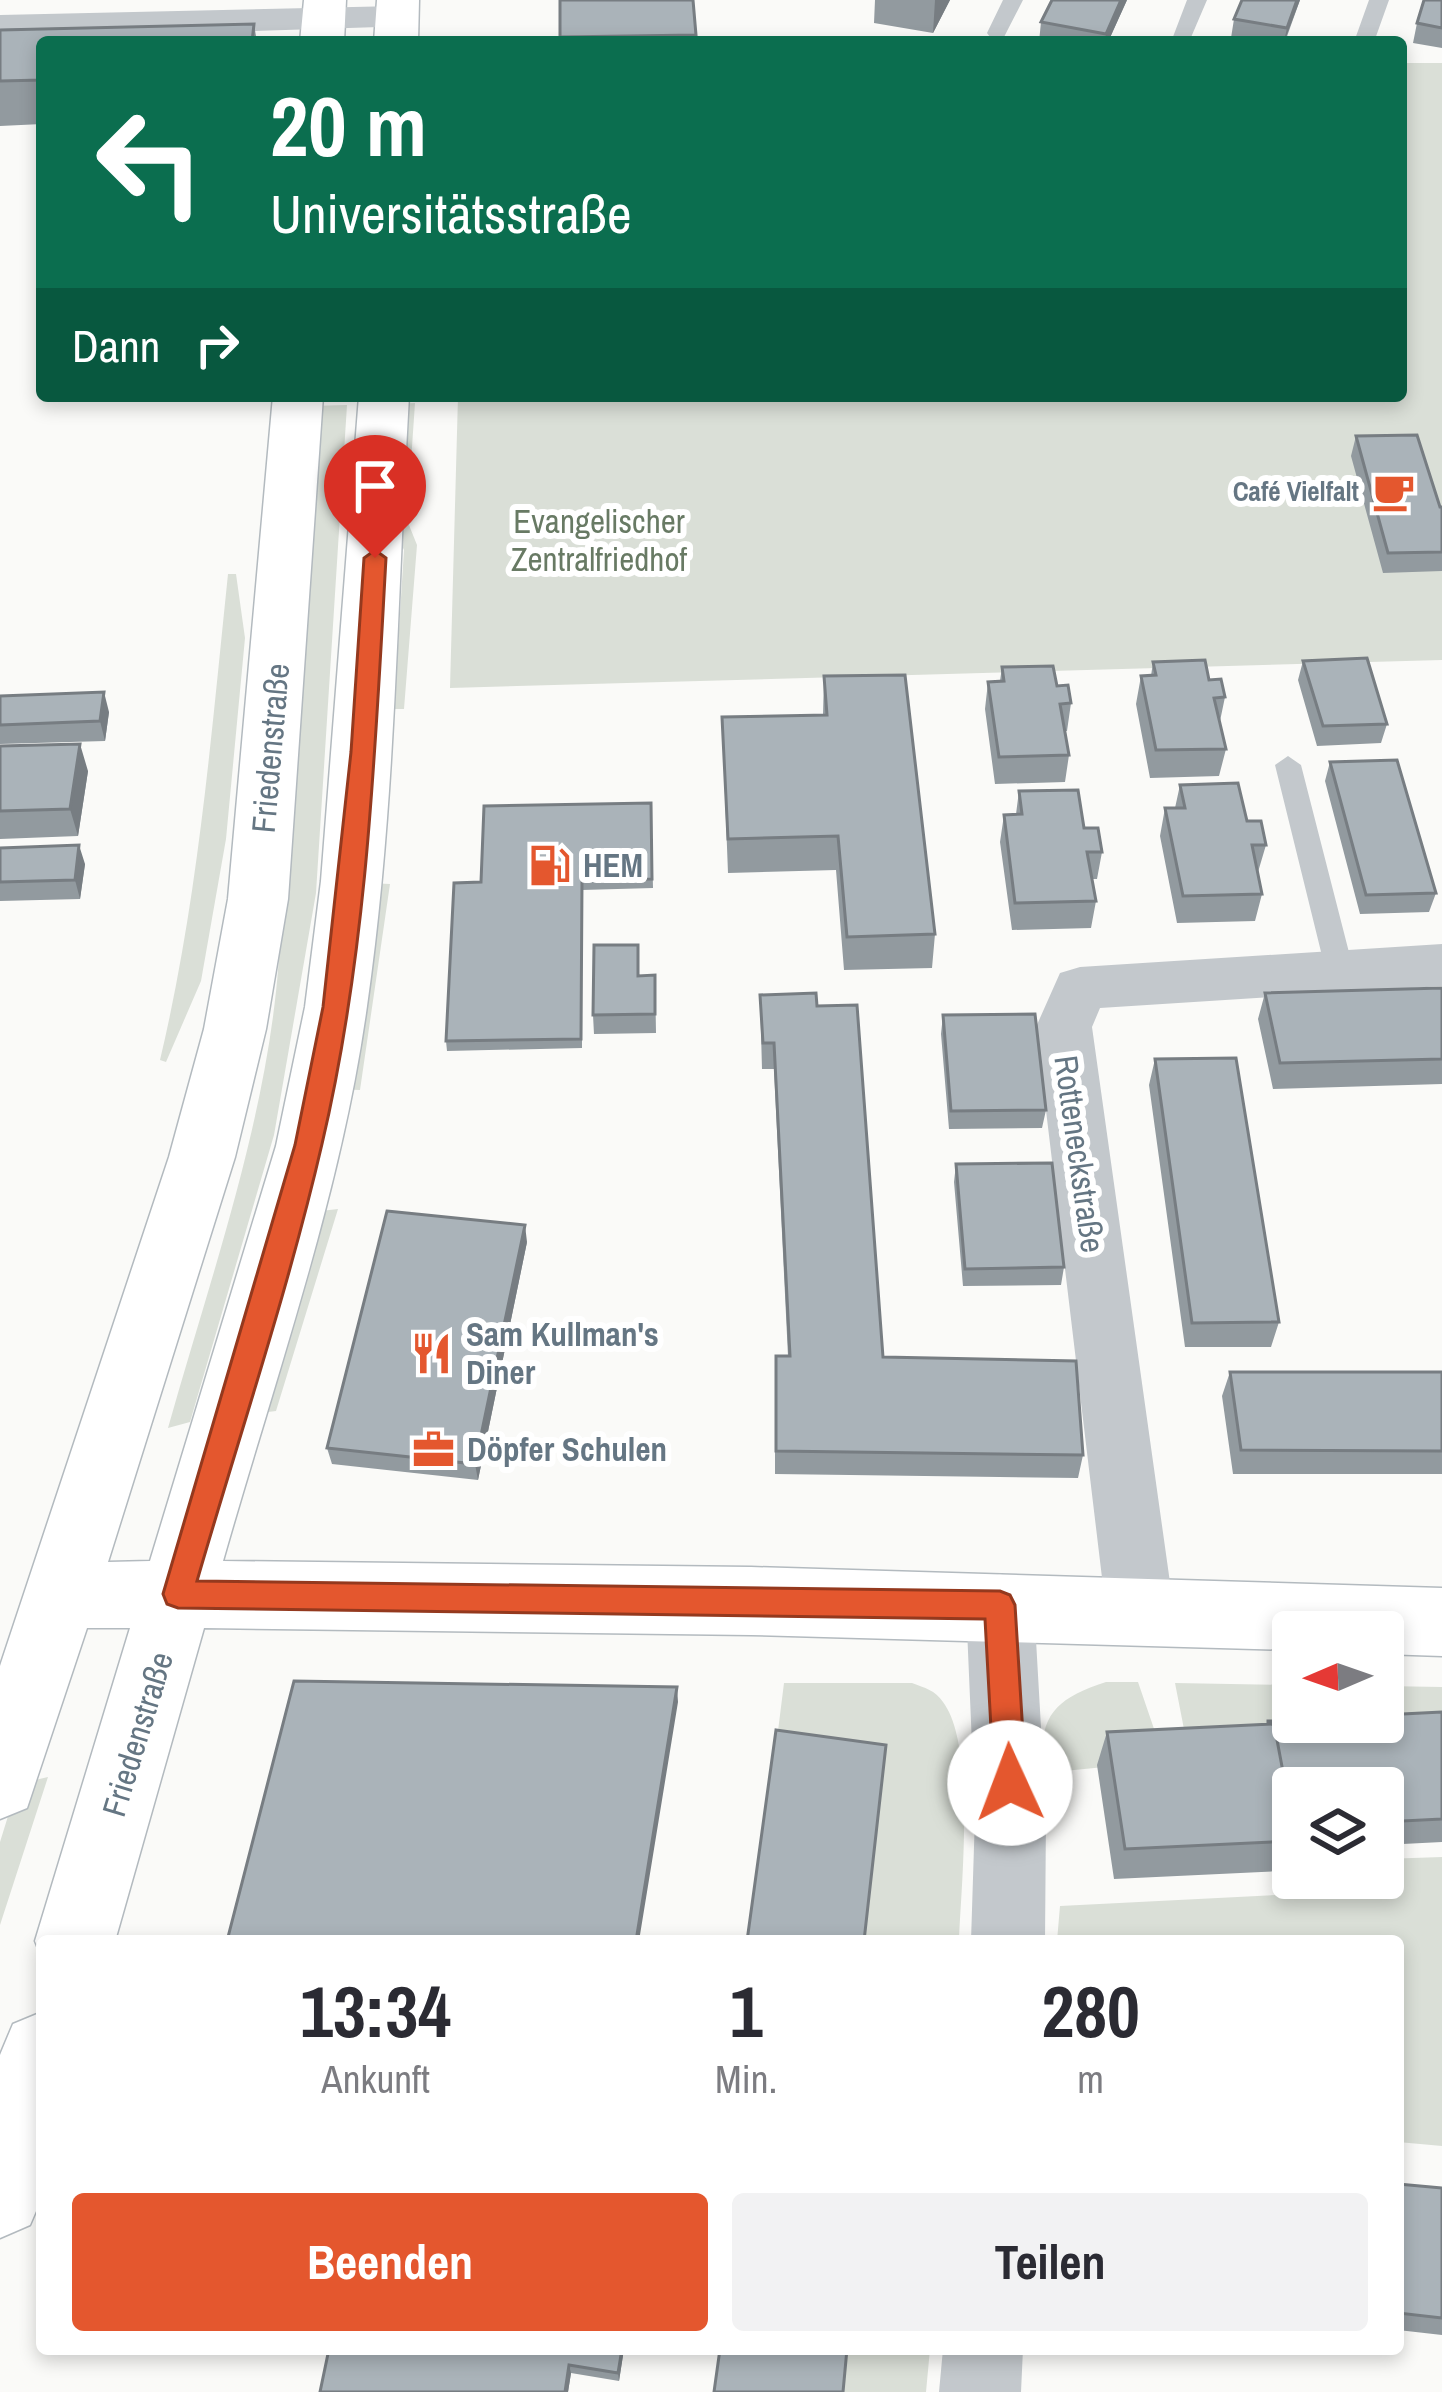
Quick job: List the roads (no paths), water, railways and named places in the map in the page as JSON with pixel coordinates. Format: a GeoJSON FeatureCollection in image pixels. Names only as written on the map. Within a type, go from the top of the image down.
{"type":"FeatureCollection","features":[{"type":"Feature","properties":{"kind":"main road","name":"Friedenstraße"},"geometry":{"type":"LineString","coordinates":[[0,1783],[202,1157],[235,1030],[258,898],[298,402]]}},
{"type":"Feature","properties":{"kind":"main road","name":"Friedenstraße"},"geometry":{"type":"LineString","coordinates":[[77,1935],[309,1145],[336,1007],[363,752],[384,402]]}},
{"type":"Feature","properties":{"kind":"main road"},"geometry":{"type":"LineString","coordinates":[[60,1595],[1000,1605],[1442,1622]]}},
{"type":"Feature","properties":{"kind":"main road"},"geometry":{"type":"LineString","coordinates":[[0,2195],[36,2074]]}},
{"type":"Feature","properties":{"kind":"street"},"geometry":{"type":"LineString","coordinates":[[0,27],[397,20]]}},
{"type":"Feature","properties":{"kind":"street","name":"Rotteneckstraße"},"geometry":{"type":"LineString","coordinates":[[1140,1610],[1064,1027],[1081,988],[1442,964]]}},
{"type":"Feature","properties":{"kind":"street"},"geometry":{"type":"LineString","coordinates":[[1000,1605],[1009,1737],[1008,1935]]}},
{"type":"Feature","properties":{"kind":"street"},"geometry":{"type":"LineString","coordinates":[[980,2392],[983,2355]]}},
{"type":"Feature","properties":{"kind":"lane"},"geometry":{"type":"LineString","coordinates":[[997,33],[1013,0]]}},
{"type":"Feature","properties":{"kind":"lane"},"geometry":{"type":"LineString","coordinates":[[1182,36],[1197,0]]}},
{"type":"Feature","properties":{"kind":"lane"},"geometry":{"type":"LineString","coordinates":[[1366,36],[1379,0]]}},
{"type":"Feature","properties":{"kind":"lane"},"geometry":{"type":"LineString","coordinates":[[1288,765],[1339,968]]}},
{"type":"Feature","properties":{"kind":"place","name":"Café Vielfalt"},"geometry":{"type":"Point","coordinates":[1393,491]}},
{"type":"Feature","properties":{"kind":"place","name":"HEM"},"geometry":{"type":"Point","coordinates":[549,865]}},
{"type":"Feature","properties":{"kind":"place","name":"Sam Kullman's Diner"},"geometry":{"type":"Point","coordinates":[432,1353]}},
{"type":"Feature","properties":{"kind":"place","name":"Döpfer Schulen"},"geometry":{"type":"Point","coordinates":[433,1449]}},
{"type":"Feature","properties":{"kind":"park label","name":"Evangelischer Zentralfriedhof"},"geometry":{"type":"Point","coordinates":[599,540]}}]}
